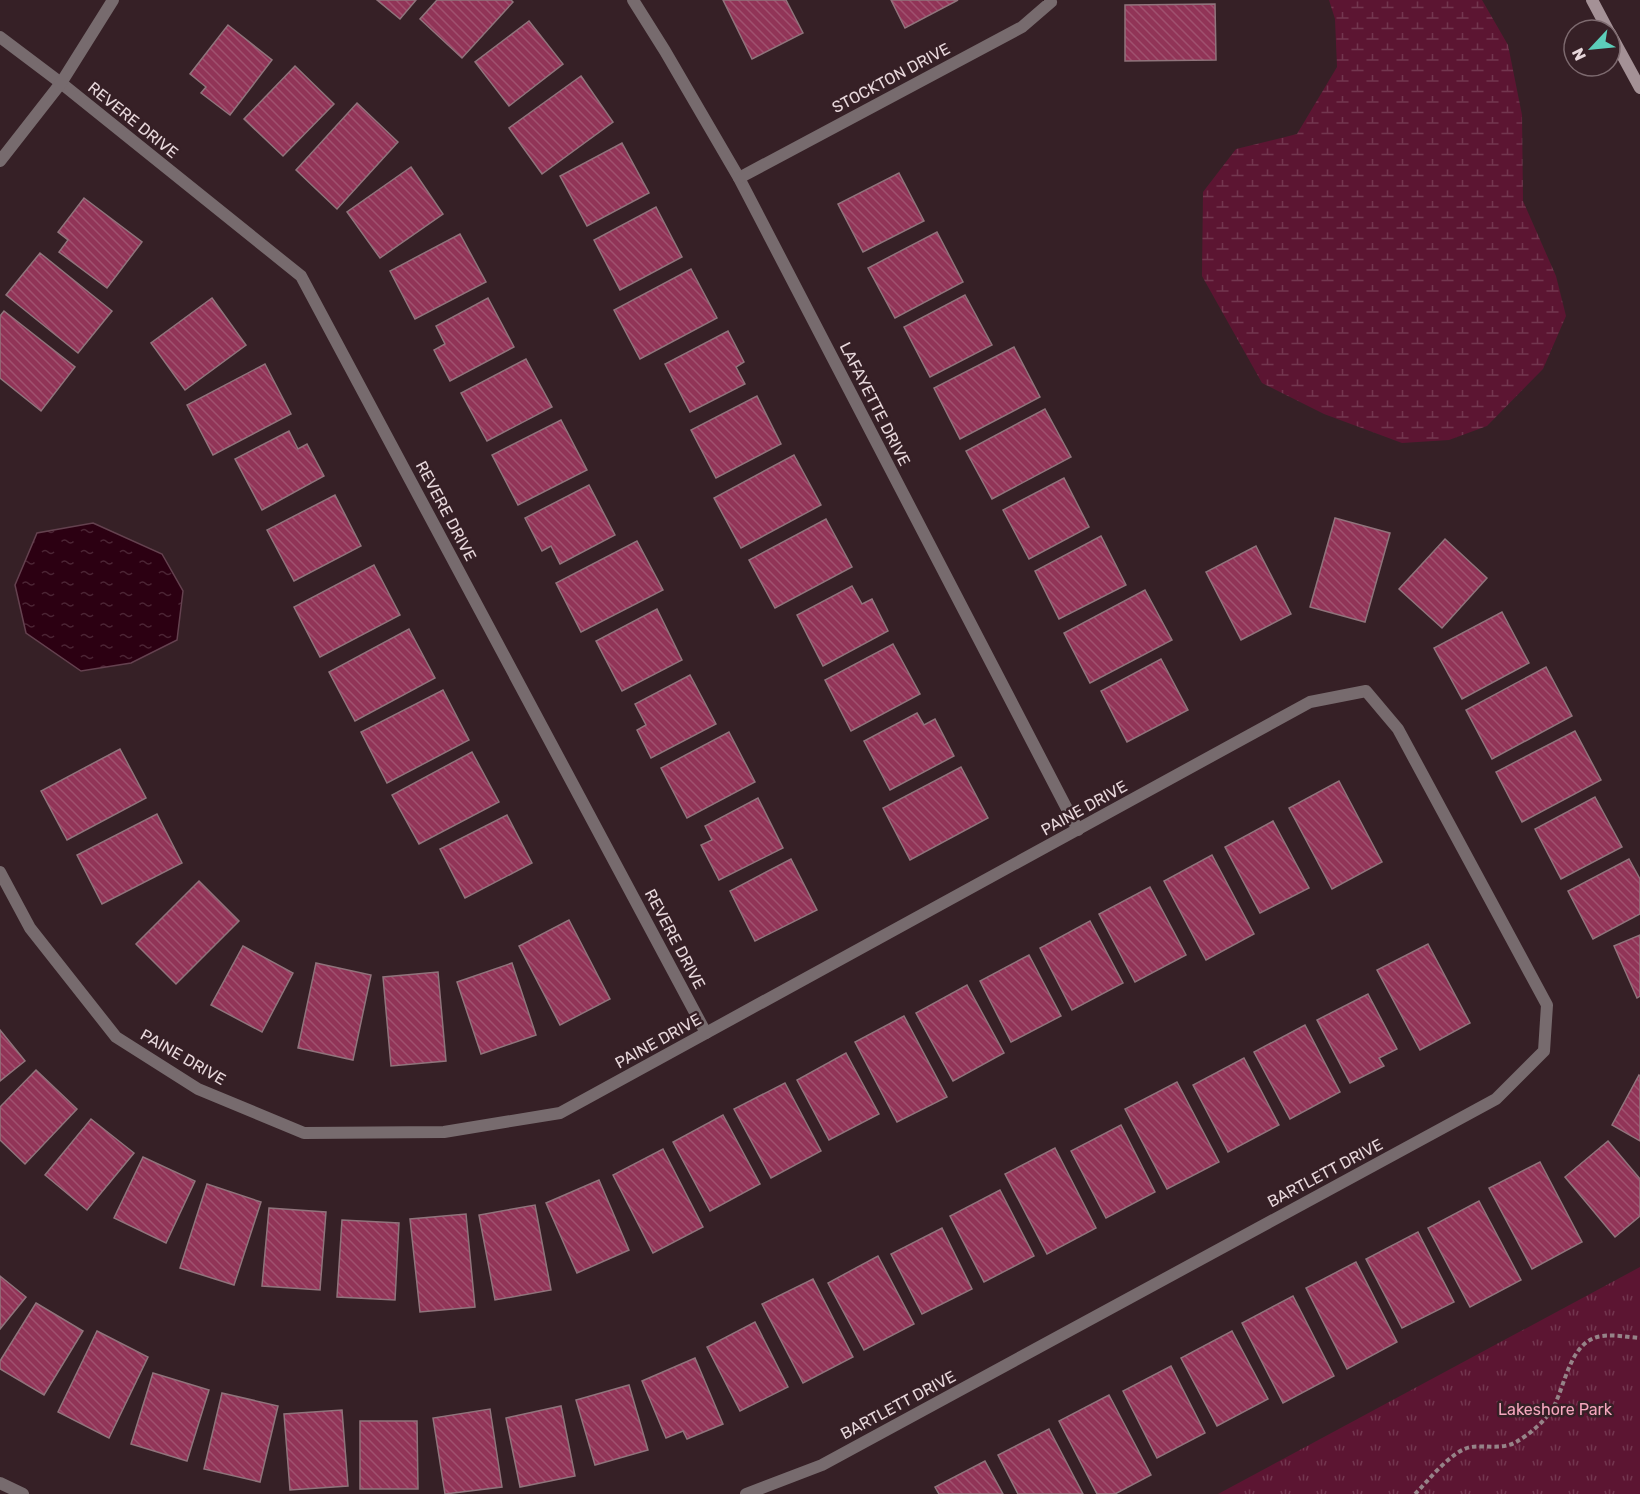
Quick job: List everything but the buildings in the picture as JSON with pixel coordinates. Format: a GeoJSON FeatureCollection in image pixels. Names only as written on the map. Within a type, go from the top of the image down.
{"type":"FeatureCollection","features":[{"type":"Feature","properties":{"kind":"main road"},"geometry":{"type":"LineString","coordinates":[[1592,0],[1602,18]]}},
{"type":"Feature","properties":{"kind":"main road"},"geometry":{"type":"LineString","coordinates":[[1622,55],[1640,88]]}},
{"type":"Feature","properties":{"kind":"street"},"geometry":{"type":"LineString","coordinates":[[0,161],[61,83],[113,0]]}},
{"type":"Feature","properties":{"kind":"street","name":"LAFAYETTE DRIVE"},"geometry":{"type":"LineString","coordinates":[[633,0],[739,178],[1078,830]]}},
{"type":"Feature","properties":{"kind":"street","name":"STOCKTON DRIVE"},"geometry":{"type":"LineString","coordinates":[[739,178],[1022,27],[1051,2],[1050,0]]}},
{"type":"Feature","properties":{"kind":"street","name":"REVERE DRIVE"},"geometry":{"type":"LineString","coordinates":[[0,37],[61,83],[301,276],[706,1033]]}},
{"type":"Feature","properties":{"kind":"street","name":"PAINE DRIVE"},"geometry":{"type":"LineString","coordinates":[[0,872],[30,928],[116,1036],[198,1089],[304,1133],[444,1132],[560,1113],[1310,702],[1366,691]]}},
{"type":"Feature","properties":{"kind":"street","name":"BARTLETT DRIVE"},"geometry":{"type":"LineString","coordinates":[[746,1494],[822,1465],[1496,1099],[1544,1051],[1547,1005],[1398,729],[1366,691]]}},
{"type":"Feature","properties":{"kind":"street"},"geometry":{"type":"LineString","coordinates":[[0,1483],[23,1494]]}},
{"type":"Feature","properties":{"kind":"path"},"geometry":{"type":"LineString","coordinates":[[1415,1494],[1456,1454],[1469,1447],[1501,1446],[1516,1442],[1537,1425],[1552,1409],[1577,1352],[1594,1338],[1617,1336],[1640,1338]]}},
{"type":"Feature","properties":{"kind":"green space"},"geometry":{"type":"Polygon","coordinates":[[[1329,0],[1482,0],[1508,45],[1522,115],[1523,201],[1556,276],[1566,316],[1543,369],[1487,426],[1449,440],[1402,443],[1324,414],[1262,383],[1202,276],[1203,192],[1236,149],[1297,134],[1337,67],[1335,19],[1329,0]]]}},
{"type":"Feature","properties":{"kind":"green space","name":"Lakeshore Park"},"geometry":{"type":"Polygon","coordinates":[[[1640,1267],[1640,1494],[1218,1494],[1640,1267]]]}},
{"type":"Feature","properties":{"kind":"water"},"geometry":{"type":"Polygon","coordinates":[[[93,523],[162,554],[183,591],[177,640],[131,663],[81,671],[26,633],[15,585],[37,533],[93,523]]]}}]}
